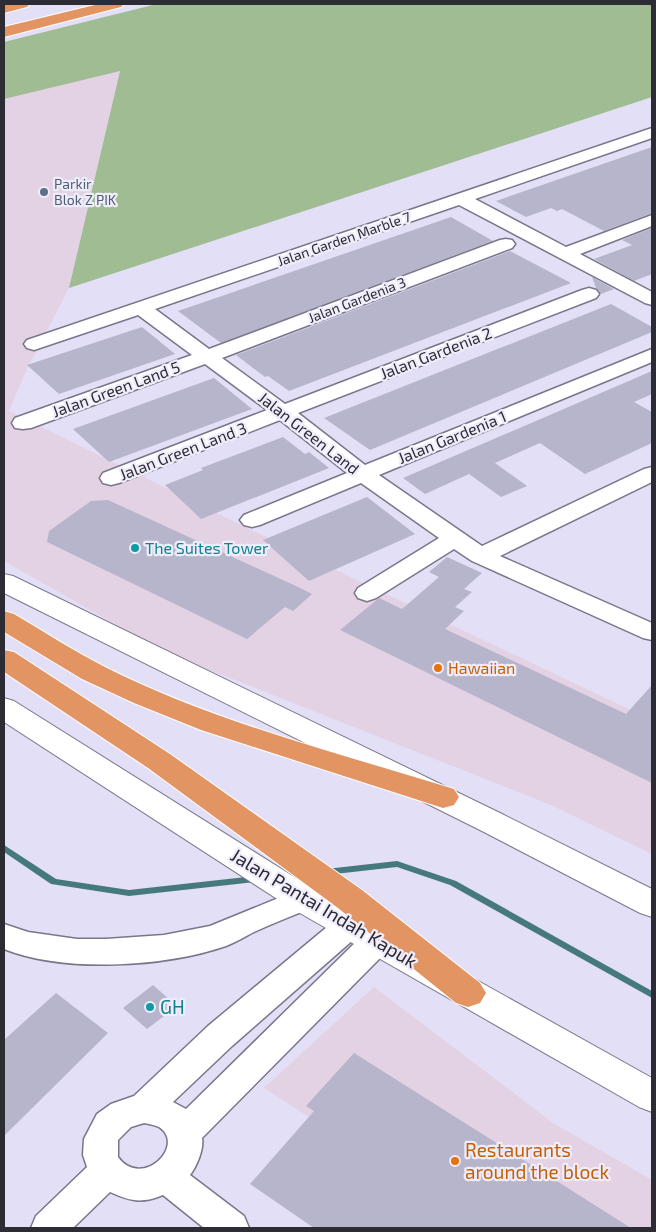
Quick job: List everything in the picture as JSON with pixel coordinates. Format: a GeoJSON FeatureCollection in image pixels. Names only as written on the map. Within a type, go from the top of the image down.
{"type":"FeatureCollection","features":[{"type":"Feature","properties":{"kind":"highway"},"geometry":{"type":"LineString","coordinates":[[4,8],[22,4]]}},
{"type":"Feature","properties":{"kind":"highway"},"geometry":{"type":"LineString","coordinates":[[4,16],[62,4]]}},
{"type":"Feature","properties":{"kind":"highway"},"geometry":{"type":"LineString","coordinates":[[4,32],[116,4]]}},
{"type":"Feature","properties":{"kind":"highway"},"geometry":{"type":"LineString","coordinates":[[4,620],[92,672],[144,696],[211,723],[443,797]]}},
{"type":"Feature","properties":{"kind":"highway"},"geometry":{"type":"LineString","coordinates":[[4,659],[159,761],[298,884]]}},
{"type":"Feature","properties":{"kind":"highway"},"geometry":{"type":"LineString","coordinates":[[359,922],[468,993]]}},
{"type":"Feature","properties":{"kind":"main road"},"geometry":{"type":"LineString","coordinates":[[4,582],[225,694],[443,797],[652,904]]}},
{"type":"Feature","properties":{"kind":"main road","name":"Jalan Pantai Indah Kapuk"},"geometry":{"type":"LineString","coordinates":[[4,708],[229,850],[298,884],[468,993],[652,1096]]}},
{"type":"Feature","properties":{"kind":"street","name":"Jalan Garden Marble 7"},"geometry":{"type":"LineString","coordinates":[[34,344],[461,200],[652,133]]}},
{"type":"Feature","properties":{"kind":"street"},"geometry":{"type":"LineString","coordinates":[[461,200],[652,299]]}},
{"type":"Feature","properties":{"kind":"street"},"geometry":{"type":"LineString","coordinates":[[566,254],[652,220]]}},
{"type":"Feature","properties":{"kind":"street","name":"Jalan Gardenia 3"},"geometry":{"type":"LineString","coordinates":[[208,356],[506,244]]}},
{"type":"Feature","properties":{"kind":"street","name":"Jalan Gardenia 2"},"geometry":{"type":"LineString","coordinates":[[284,412],[589,294]]}},
{"type":"Feature","properties":{"kind":"street","name":"Jalan Green Land"},"geometry":{"type":"LineString","coordinates":[[141,308],[284,412],[361,473],[480,556],[652,632]]}},
{"type":"Feature","properties":{"kind":"street","name":"Jalan Gardenia 1"},"geometry":{"type":"LineString","coordinates":[[252,520],[361,473],[652,355]]}},
{"type":"Feature","properties":{"kind":"street","name":"Jalan Green Land 5"},"geometry":{"type":"LineString","coordinates":[[23,423],[208,356]]}},
{"type":"Feature","properties":{"kind":"street","name":"Jalan Green Land 3"},"geometry":{"type":"LineString","coordinates":[[111,478],[284,412]]}},
{"type":"Feature","properties":{"kind":"street"},"geometry":{"type":"LineString","coordinates":[[480,556],[652,474]]}},
{"type":"Feature","properties":{"kind":"street"},"geometry":{"type":"LineString","coordinates":[[367,593],[454,539]]}},
{"type":"Feature","properties":{"kind":"street"},"geometry":{"type":"LineString","coordinates":[[4,936],[15,942],[48,948],[122,950],[213,938],[298,884]]}},
{"type":"Feature","properties":{"kind":"street"},"geometry":{"type":"LineString","coordinates":[[144,1108],[220,1036],[359,922]]}},
{"type":"Feature","properties":{"kind":"street"},"geometry":{"type":"LineString","coordinates":[[185,1132],[359,922]]}},
{"type":"Feature","properties":{"kind":"street"},"geometry":{"type":"LineString","coordinates":[[144,1108],[158,1110],[170,1115],[180,1123],[185,1132],[186,1145],[183,1157],[176,1168],[166,1177],[151,1183],[134,1184],[119,1180],[108,1171],[100,1159],[99,1145],[104,1131],[114,1120],[128,1112],[144,1108]]}},
{"type":"Feature","properties":{"kind":"street"},"geometry":{"type":"LineString","coordinates":[[49,1228],[108,1171]]}},
{"type":"Feature","properties":{"kind":"street"},"geometry":{"type":"LineString","coordinates":[[166,1177],[231,1228]]}},
{"type":"Feature","properties":{"kind":"shaded area"},"geometry":{"type":"Polygon","coordinates":[[[120,70],[69,288],[26,371],[9,411],[243,526],[652,720],[652,854],[551,805],[164,652],[4,561],[4,99],[120,70]]]}},
{"type":"Feature","properties":{"kind":"shaded area"},"geometry":{"type":"Polygon","coordinates":[[[374,987],[553,1123],[652,1180],[652,1228],[481,1228],[264,1088],[374,987]]]}},
{"type":"Feature","properties":{"kind":"green space"},"geometry":{"type":"Polygon","coordinates":[[[157,4],[652,4],[652,97],[69,288],[120,71],[4,99],[4,42],[157,4]]]}},
{"type":"Feature","properties":{"kind":"building"},"geometry":{"type":"Polygon","coordinates":[[[652,147],[652,213],[604,231],[562,209],[557,211],[551,208],[526,217],[496,201],[652,147]]]}},
{"type":"Feature","properties":{"kind":"building"},"geometry":{"type":"Polygon","coordinates":[[[451,217],[493,241],[221,343],[178,311],[451,217]]]}},
{"type":"Feature","properties":{"kind":"building"},"geometry":{"type":"Polygon","coordinates":[[[652,228],[652,274],[634,281],[594,259],[632,245],[622,240],[652,228]]]}},
{"type":"Feature","properties":{"kind":"building"},"geometry":{"type":"Polygon","coordinates":[[[510,251],[571,283],[289,391],[268,376],[265,377],[236,355],[510,251]]]}},
{"type":"Feature","properties":{"kind":"building"},"geometry":{"type":"Polygon","coordinates":[[[592,277],[614,289],[601,294],[596,288],[592,277]]]}},
{"type":"Feature","properties":{"kind":"building"},"geometry":{"type":"Polygon","coordinates":[[[611,304],[652,327],[652,332],[370,450],[324,418],[611,304]]]}},
{"type":"Feature","properties":{"kind":"building"},"geometry":{"type":"Polygon","coordinates":[[[142,327],[175,354],[59,394],[27,365],[142,327]]]}},
{"type":"Feature","properties":{"kind":"building"},"geometry":{"type":"Polygon","coordinates":[[[652,371],[652,394],[634,402],[652,412],[652,443],[585,474],[540,443],[495,463],[527,486],[501,497],[469,474],[425,494],[403,478],[652,371]]]}},
{"type":"Feature","properties":{"kind":"building"},"geometry":{"type":"Polygon","coordinates":[[[214,378],[252,409],[109,462],[73,429],[214,378]]]}},
{"type":"Feature","properties":{"kind":"building"},"geometry":{"type":"Polygon","coordinates":[[[283,437],[305,454],[309,452],[329,468],[201,519],[165,485],[203,470],[201,468],[283,437]]]}},
{"type":"Feature","properties":{"kind":"building"},"geometry":{"type":"Polygon","coordinates":[[[367,497],[415,534],[309,581],[263,540],[367,497]]]}},
{"type":"Feature","properties":{"kind":"building"},"geometry":{"type":"Polygon","coordinates":[[[108,500],[312,594],[293,611],[285,607],[247,639],[47,542],[49,531],[91,501],[108,500]]]}},
{"type":"Feature","properties":{"kind":"building"},"geometry":{"type":"Polygon","coordinates":[[[447,557],[482,573],[464,589],[472,592],[455,607],[464,611],[445,629],[626,714],[652,685],[652,783],[340,630],[379,598],[402,609],[439,577],[429,572],[447,557]]]}},
{"type":"Feature","properties":{"kind":"building","name":"GH"},"geometry":{"type":"Polygon","coordinates":[[[153,985],[177,1006],[147,1029],[123,1008],[153,985]]]}},
{"type":"Feature","properties":{"kind":"building"},"geometry":{"type":"Polygon","coordinates":[[[56,993],[108,1033],[4,1136],[4,1040],[56,993]]]}},
{"type":"Feature","properties":{"kind":"building"},"geometry":{"type":"Polygon","coordinates":[[[354,1053],[631,1228],[314,1228],[250,1184],[314,1111],[306,1106],[354,1053]]]}},
{"type":"Feature","properties":{"kind":"waterway"},"geometry":{"type":"LineString","coordinates":[[4,848],[54,882],[129,893],[255,879]]}},
{"type":"Feature","properties":{"kind":"waterway"},"geometry":{"type":"LineString","coordinates":[[326,872],[397,864],[453,883],[652,995]]}},
{"type":"Feature","properties":{"kind":"place","name":"Parkir Blok Z PIK"},"geometry":{"type":"Point","coordinates":[44,192]}},
{"type":"Feature","properties":{"kind":"place","name":"The Suites Tower"},"geometry":{"type":"Point","coordinates":[135,548]}},
{"type":"Feature","properties":{"kind":"place","name":"Hawaiian"},"geometry":{"type":"Point","coordinates":[438,668]}},
{"type":"Feature","properties":{"kind":"place","name":"GH"},"geometry":{"type":"Point","coordinates":[150,1007]}},
{"type":"Feature","properties":{"kind":"place","name":"Restaurants around the block"},"geometry":{"type":"Point","coordinates":[455,1161]}}]}
